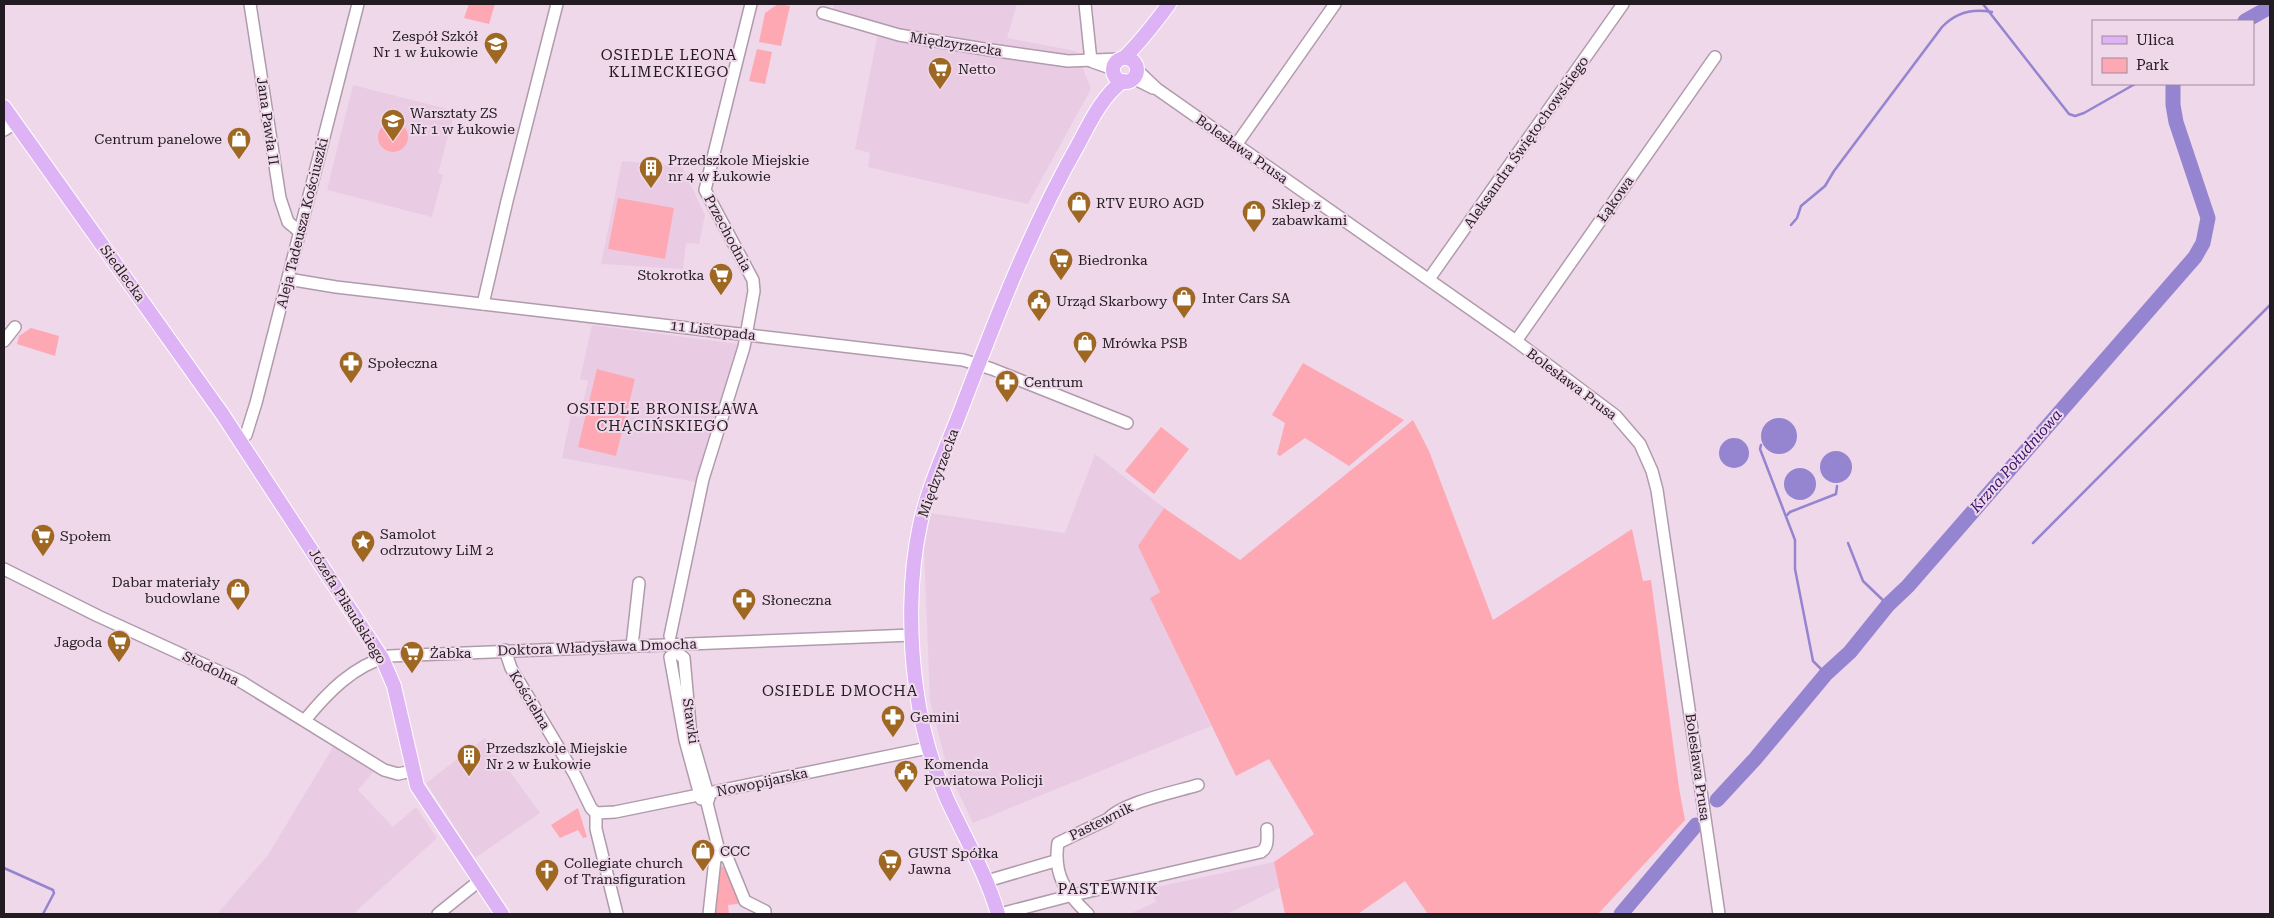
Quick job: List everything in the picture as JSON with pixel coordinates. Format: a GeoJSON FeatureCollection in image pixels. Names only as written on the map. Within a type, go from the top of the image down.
{"type":"FeatureCollection","features":[{"type":"Feature","properties":{"kind":"main road","name":"Międzyrzecka"},"geometry":{"type":"LineString","coordinates":[[999,914],[987,882],[947,799],[928,748],[916,686],[912,635],[914,568],[922,512],[932,481],[978,364],[1051,196],[1100,107],[1169,4]]}},
{"type":"Feature","properties":{"kind":"main road","name":"Siedlecka"},"geometry":{"type":"LineString","coordinates":[[4,107],[10,127],[240,439]]}},
{"type":"Feature","properties":{"kind":"main road","name":"Józefa Piłsudskiego"},"geometry":{"type":"LineString","coordinates":[[240,439],[382,658],[394,686],[412,772],[420,793],[502,914]]}},
{"type":"Feature","properties":{"kind":"street","name":"Jana Pawła II"},"geometry":{"type":"LineString","coordinates":[[250,4],[280,198],[288,222],[300,232]]}},
{"type":"Feature","properties":{"kind":"street","name":"Aleja Tadeusza Kościuszki"},"geometry":{"type":"LineString","coordinates":[[240,439],[246,435],[249,428],[358,4]]}},
{"type":"Feature","properties":{"kind":"street"},"geometry":{"type":"LineString","coordinates":[[483,304],[507,201],[558,4]]}},
{"type":"Feature","properties":{"kind":"street","name":"Przechodnia"},"geometry":{"type":"LineString","coordinates":[[673,644],[703,479],[746,334],[754,291],[753,280],[705,190],[751,4]]}},
{"type":"Feature","properties":{"kind":"street"},"geometry":{"type":"LineString","coordinates":[[1085,4],[1091,62]]}},
{"type":"Feature","properties":{"kind":"street"},"geometry":{"type":"LineString","coordinates":[[1236,145],[1335,4]]}},
{"type":"Feature","properties":{"kind":"street","name":"Aleksandra Świętochowskiego"},"geometry":{"type":"LineString","coordinates":[[1428,279],[1622,4]]}},
{"type":"Feature","properties":{"kind":"street","name":"Międzyrzecka"},"geometry":{"type":"LineString","coordinates":[[823,13],[913,38],[1068,61],[1091,62],[1125,69]]}},
{"type":"Feature","properties":{"kind":"street","name":"Łąkowa"},"geometry":{"type":"LineString","coordinates":[[1516,341],[1714,57]]}},
{"type":"Feature","properties":{"kind":"street","name":"Bolesława Prusa"},"geometry":{"type":"LineString","coordinates":[[1125,69],[1157,89],[1516,341],[1616,416],[1640,444],[1652,471],[1660,513],[1720,914]]}},
{"type":"Feature","properties":{"kind":"street","name":"11 Listopada"},"geometry":{"type":"LineString","coordinates":[[288,279],[336,287],[963,360],[978,364],[1126,423]]}},
{"type":"Feature","properties":{"kind":"street"},"geometry":{"type":"LineString","coordinates":[[4,341],[15,327]]}},
{"type":"Feature","properties":{"kind":"street","name":"Stodolna"},"geometry":{"type":"LineString","coordinates":[[4,569],[98,616],[216,669],[305,720],[384,770],[398,774],[412,772]]}},
{"type":"Feature","properties":{"kind":"street"},"geometry":{"type":"LineString","coordinates":[[632,646],[639,583]]}},
{"type":"Feature","properties":{"kind":"street","name":"Doktora Władysława Dmocha"},"geometry":{"type":"LineString","coordinates":[[305,720],[344,678],[382,658],[505,650],[912,635]]}},
{"type":"Feature","properties":{"kind":"street","name":"Stawki"},"geometry":{"type":"LineString","coordinates":[[673,644],[670,657],[688,737],[720,855]]}},
{"type":"Feature","properties":{"kind":"street","name":"Kościelna"},"geometry":{"type":"LineString","coordinates":[[505,650],[511,668],[575,775],[591,808],[596,813],[596,829],[617,914]]}},
{"type":"Feature","properties":{"kind":"street","name":"Nowopijarska"},"geometry":{"type":"LineString","coordinates":[[596,813],[615,812],[705,797],[928,748]]}},
{"type":"Feature","properties":{"kind":"street","name":"Pastewnik"},"geometry":{"type":"LineString","coordinates":[[1055,860],[1058,843],[1108,819],[1114,812],[1198,784]]}},
{"type":"Feature","properties":{"kind":"street"},"geometry":{"type":"LineString","coordinates":[[999,914],[1261,852],[1265,850],[1268,841],[1267,829]]}},
{"type":"Feature","properties":{"kind":"street"},"geometry":{"type":"LineString","coordinates":[[709,914],[715,859],[720,855],[727,857],[745,901],[759,907],[765,911],[765,914]]}},
{"type":"Feature","properties":{"kind":"street"},"geometry":{"type":"LineString","coordinates":[[987,882],[1055,860],[1069,896],[1088,914]]}},
{"type":"Feature","properties":{"kind":"street"},"geometry":{"type":"LineString","coordinates":[[438,914],[479,881]]}},
{"type":"Feature","properties":{"kind":"shaded area"},"geometry":{"type":"Polygon","coordinates":[[[834,4],[1017,4],[1007,38],[1076,51],[1091,89],[1028,204],[868,167],[870,153],[855,149],[880,23],[833,11],[834,4]]]}},
{"type":"Feature","properties":{"kind":"shaded area","name":"Warsztaty ZS Nr 1 w Łukowie"},"geometry":{"type":"Polygon","coordinates":[[[353,85],[455,111],[438,173],[443,175],[432,217],[327,190],[353,85]]]}},
{"type":"Feature","properties":{"kind":"shaded area"},"geometry":{"type":"Polygon","coordinates":[[[622,161],[682,166],[705,215],[699,244],[686,243],[683,269],[601,264],[622,161]]]}},
{"type":"Feature","properties":{"kind":"shaded area"},"geometry":{"type":"Polygon","coordinates":[[[592,325],[739,344],[740,347],[696,482],[562,458],[571,415],[580,417],[588,381],[580,379],[592,325]]]}},
{"type":"Feature","properties":{"kind":"shaded area"},"geometry":{"type":"Polygon","coordinates":[[[1779,418],[1791,424],[1797,436],[1791,448],[1779,454],[1767,448],[1761,436],[1767,424],[1779,418]]]}},
{"type":"Feature","properties":{"kind":"shaded area"},"geometry":{"type":"Polygon","coordinates":[[[1734,438],[1740,439],[1748,447],[1748,459],[1740,467],[1734,468],[1728,467],[1720,459],[1719,453],[1720,447],[1728,439],[1734,438]]]}},
{"type":"Feature","properties":{"kind":"shaded area"},"geometry":{"type":"Polygon","coordinates":[[[1836,451],[1842,452],[1847,456],[1851,461],[1851,473],[1847,478],[1842,482],[1836,483],[1830,482],[1825,478],[1821,473],[1820,467],[1821,461],[1825,456],[1830,452],[1836,451]]]}},
{"type":"Feature","properties":{"kind":"shaded area"},"geometry":{"type":"Polygon","coordinates":[[[1095,454],[1164,508],[1138,546],[1160,592],[1150,598],[1211,726],[973,823],[948,771],[930,701],[924,550],[929,513],[1065,533],[1095,454]]]}},
{"type":"Feature","properties":{"kind":"shaded area"},"geometry":{"type":"Polygon","coordinates":[[[1800,468],[1806,469],[1811,473],[1815,478],[1815,490],[1811,495],[1806,499],[1800,500],[1794,499],[1789,495],[1785,490],[1784,484],[1785,478],[1789,473],[1794,469],[1800,468]]]}},
{"type":"Feature","properties":{"kind":"shaded area"},"geometry":{"type":"Polygon","coordinates":[[[485,738],[540,813],[475,858],[426,783],[485,738]]]}},
{"type":"Feature","properties":{"kind":"shaded area"},"geometry":{"type":"Polygon","coordinates":[[[335,744],[375,770],[358,790],[393,827],[416,807],[437,838],[353,914],[217,914],[268,855],[335,744]]]}},
{"type":"Feature","properties":{"kind":"shaded area"},"geometry":{"type":"Polygon","coordinates":[[[1274,862],[1281,887],[1227,914],[1129,914],[1156,902],[1152,888],[1274,862]]]}},
{"type":"Feature","properties":{"kind":"green space"},"geometry":{"type":"Polygon","coordinates":[[[469,4],[495,4],[489,24],[464,18],[469,4]]]}},
{"type":"Feature","properties":{"kind":"green space"},"geometry":{"type":"Polygon","coordinates":[[[778,4],[790,6],[781,46],[759,42],[765,13],[778,4]]]}},
{"type":"Feature","properties":{"kind":"green space"},"geometry":{"type":"Polygon","coordinates":[[[757,49],[772,52],[765,84],[749,81],[757,49]]]}},
{"type":"Feature","properties":{"kind":"green space"},"geometry":{"type":"Polygon","coordinates":[[[393,122],[399,123],[407,131],[407,143],[399,151],[393,152],[387,151],[379,143],[378,137],[379,131],[387,123],[393,122]]]}},
{"type":"Feature","properties":{"kind":"green space"},"geometry":{"type":"Polygon","coordinates":[[[618,198],[674,208],[665,259],[608,249],[618,198]]]}},
{"type":"Feature","properties":{"kind":"green space"},"geometry":{"type":"Polygon","coordinates":[[[31,328],[59,336],[55,356],[17,344],[19,336],[31,328]]]}},
{"type":"Feature","properties":{"kind":"green space"},"geometry":{"type":"Polygon","coordinates":[[[1303,363],[1404,420],[1349,466],[1305,438],[1280,456],[1277,454],[1285,423],[1272,415],[1303,363]]]}},
{"type":"Feature","properties":{"kind":"green space"},"geometry":{"type":"Polygon","coordinates":[[[597,369],[635,379],[616,456],[578,447],[597,369]]]}},
{"type":"Feature","properties":{"kind":"green space"},"geometry":{"type":"Polygon","coordinates":[[[1413,420],[1429,451],[1493,620],[1632,529],[1643,581],[1651,580],[1685,820],[1598,914],[1428,914],[1405,881],[1358,914],[1285,914],[1274,862],[1314,834],[1269,759],[1236,776],[1150,598],[1160,592],[1138,546],[1164,508],[1240,560],[1413,420]]]}},
{"type":"Feature","properties":{"kind":"green space"},"geometry":{"type":"Polygon","coordinates":[[[1161,427],[1189,449],[1154,494],[1125,471],[1161,427]]]}},
{"type":"Feature","properties":{"kind":"green space"},"geometry":{"type":"Polygon","coordinates":[[[578,808],[587,837],[583,838],[578,830],[560,838],[551,825],[578,808]]]}},
{"type":"Feature","properties":{"kind":"green space"},"geometry":{"type":"Polygon","coordinates":[[[722,866],[735,881],[742,901],[737,904],[728,905],[729,914],[715,914],[719,867],[722,866]]]}},
{"type":"Feature","properties":{"kind":"waterway"},"geometry":{"type":"LineString","coordinates":[[1983,4],[2069,114],[2075,116],[2084,113],[2133,85]]}},
{"type":"Feature","properties":{"kind":"waterway","name":"Krzna Południowa"},"geometry":{"type":"LineString","coordinates":[[2247,20],[2270,7]]}},
{"type":"Feature","properties":{"kind":"waterway"},"geometry":{"type":"LineString","coordinates":[[1791,225],[1797,218],[1801,206],[1825,186],[1834,171],[1942,27],[1953,18],[1965,12],[1992,12]]}},
{"type":"Feature","properties":{"kind":"waterway","name":"Krzna Południowa"},"geometry":{"type":"LineString","coordinates":[[1717,800],[1755,759],[1826,674],[1850,652],[1888,605],[1908,586],[2195,257],[2203,243],[2208,218],[2176,122],[2173,105],[2173,85]]}},
{"type":"Feature","properties":{"kind":"waterway"},"geometry":{"type":"LineString","coordinates":[[2033,543],[2270,305]]}},
{"type":"Feature","properties":{"kind":"waterway"},"geometry":{"type":"LineString","coordinates":[[1761,445],[1760,449],[1795,540],[1795,569],[1813,661],[1826,674]]}},
{"type":"Feature","properties":{"kind":"waterway"},"geometry":{"type":"LineString","coordinates":[[1787,515],[1790,512],[1836,494],[1837,486]]}},
{"type":"Feature","properties":{"kind":"waterway"},"geometry":{"type":"LineString","coordinates":[[1848,543],[1863,581],[1888,605]]}},
{"type":"Feature","properties":{"kind":"waterway","name":"Krzna Południowa"},"geometry":{"type":"LineString","coordinates":[[1621,914],[1696,825]]}},
{"type":"Feature","properties":{"kind":"waterway"},"geometry":{"type":"LineString","coordinates":[[4,868],[53,890],[54,893],[43,914]]}},
{"type":"Feature","properties":{"kind":"place","name":"Zespół Szkół Nr 1 w Łukowie"},"geometry":{"type":"Point","coordinates":[496,65]}},
{"type":"Feature","properties":{"kind":"place","name":"Netto"},"geometry":{"type":"Point","coordinates":[940,90]}},
{"type":"Feature","properties":{"kind":"place","name":"Warsztaty ZS Nr 1 w Łukowie"},"geometry":{"type":"Point","coordinates":[393,142]}},
{"type":"Feature","properties":{"kind":"place","name":"Centrum panelowe"},"geometry":{"type":"Point","coordinates":[239,160]}},
{"type":"Feature","properties":{"kind":"place","name":"Przedszkole Miejskie nr 4 w Łukowie"},"geometry":{"type":"Point","coordinates":[651,189]}},
{"type":"Feature","properties":{"kind":"place","name":"RTV EURO AGD"},"geometry":{"type":"Point","coordinates":[1079,224]}},
{"type":"Feature","properties":{"kind":"place","name":"Sklep z zabawkami"},"geometry":{"type":"Point","coordinates":[1254,233]}},
{"type":"Feature","properties":{"kind":"place","name":"Biedronka"},"geometry":{"type":"Point","coordinates":[1061,281]}},
{"type":"Feature","properties":{"kind":"place","name":"Stokrotka"},"geometry":{"type":"Point","coordinates":[721,296]}},
{"type":"Feature","properties":{"kind":"place","name":"Inter Cars SA"},"geometry":{"type":"Point","coordinates":[1184,319]}},
{"type":"Feature","properties":{"kind":"place","name":"Urząd Skarbowy"},"geometry":{"type":"Point","coordinates":[1039,322]}},
{"type":"Feature","properties":{"kind":"place","name":"Mrówka PSB"},"geometry":{"type":"Point","coordinates":[1085,364]}},
{"type":"Feature","properties":{"kind":"place","name":"Społeczna"},"geometry":{"type":"Point","coordinates":[351,384]}},
{"type":"Feature","properties":{"kind":"place","name":"Centrum"},"geometry":{"type":"Point","coordinates":[1007,403]}},
{"type":"Feature","properties":{"kind":"place","name":"Społem"},"geometry":{"type":"Point","coordinates":[43,557]}},
{"type":"Feature","properties":{"kind":"place","name":"Samolot odrzutowy LiM 2"},"geometry":{"type":"Point","coordinates":[363,563]}},
{"type":"Feature","properties":{"kind":"place","name":"Dabar materiały budowlane"},"geometry":{"type":"Point","coordinates":[238,611]}},
{"type":"Feature","properties":{"kind":"place","name":"Słoneczna"},"geometry":{"type":"Point","coordinates":[744,621]}},
{"type":"Feature","properties":{"kind":"place","name":"Jagoda"},"geometry":{"type":"Point","coordinates":[119,663]}},
{"type":"Feature","properties":{"kind":"place","name":"Żabka"},"geometry":{"type":"Point","coordinates":[412,674]}},
{"type":"Feature","properties":{"kind":"place","name":"Gemini"},"geometry":{"type":"Point","coordinates":[893,738]}},
{"type":"Feature","properties":{"kind":"place","name":"Przedszkole Miejskie Nr 2 w Łukowie"},"geometry":{"type":"Point","coordinates":[469,777]}},
{"type":"Feature","properties":{"kind":"place","name":"Komenda Powiatowa Policji"},"geometry":{"type":"Point","coordinates":[906,793]}},
{"type":"Feature","properties":{"kind":"place","name":"CCC"},"geometry":{"type":"Point","coordinates":[703,872]}},
{"type":"Feature","properties":{"kind":"place","name":"GUST Spółka Jawna"},"geometry":{"type":"Point","coordinates":[890,882]}},
{"type":"Feature","properties":{"kind":"place","name":"Collegiate church of Transfiguration"},"geometry":{"type":"Point","coordinates":[547,892]}},
{"type":"Feature","properties":{"kind":"district","name":"OSIEDLE LEONA KLIMECKIEGO"},"geometry":{"type":"Point","coordinates":[669,64]}},
{"type":"Feature","properties":{"kind":"district","name":"OSIEDLE BRONISŁAWA CHĄCIŃSKIEGO"},"geometry":{"type":"Point","coordinates":[663,418]}},
{"type":"Feature","properties":{"kind":"district","name":"OSIEDLE DMOCHA"},"geometry":{"type":"Point","coordinates":[840,691]}},
{"type":"Feature","properties":{"kind":"district","name":"PASTEWNIK"},"geometry":{"type":"Point","coordinates":[1108,889]}}]}
